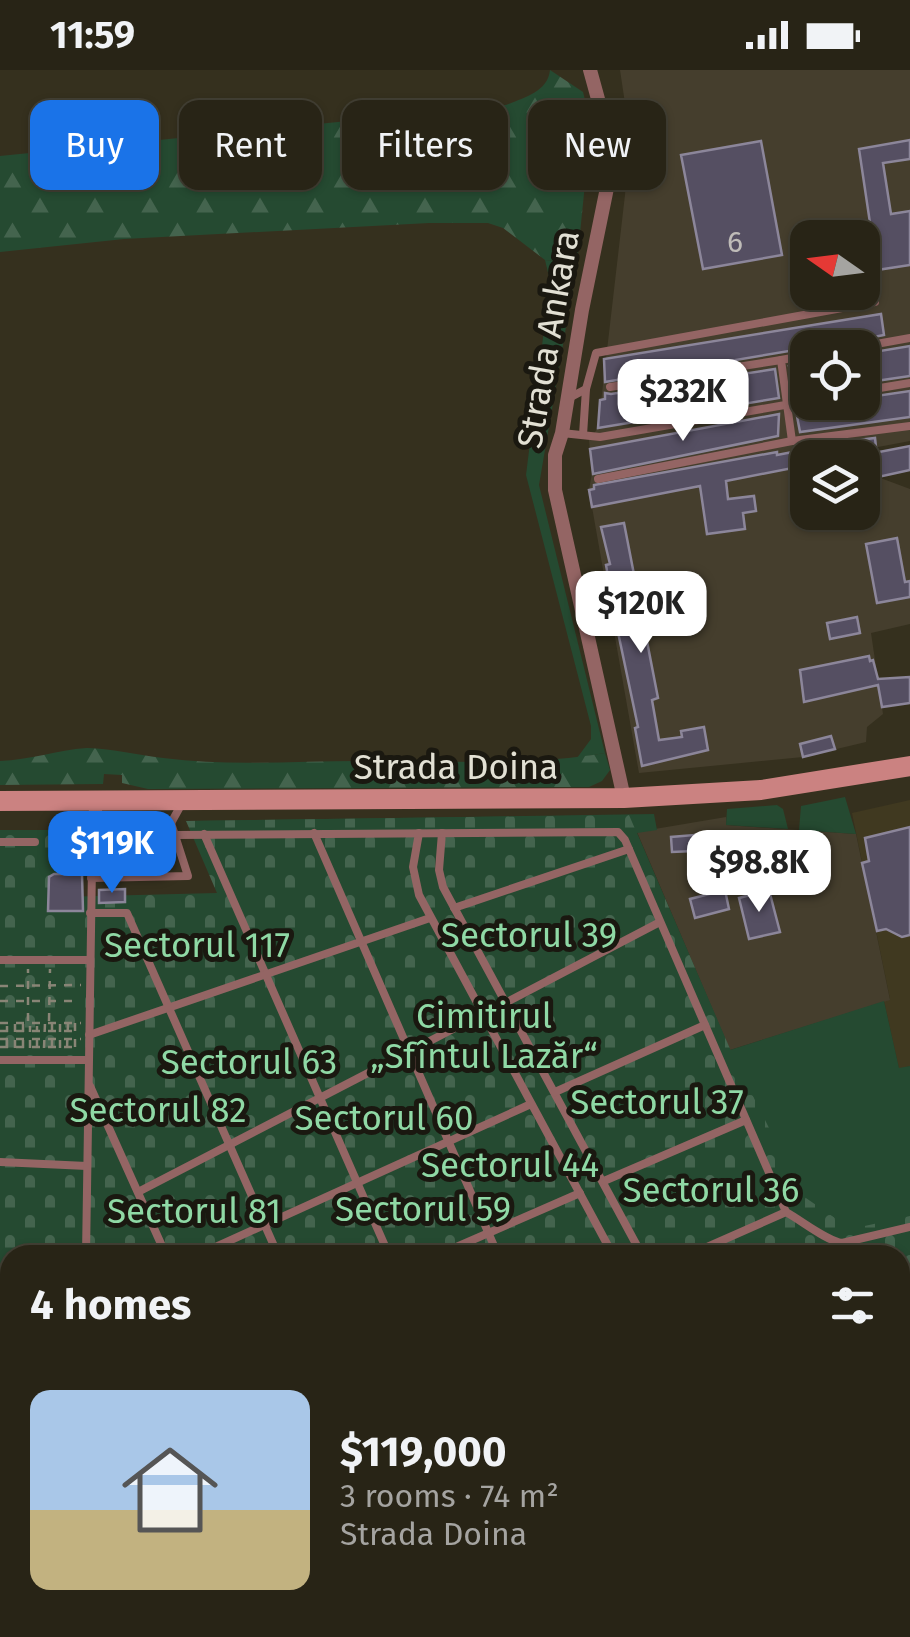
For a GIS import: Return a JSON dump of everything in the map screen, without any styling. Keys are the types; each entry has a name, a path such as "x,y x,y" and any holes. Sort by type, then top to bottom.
{"main road":[{"name":"Strada Doina","path":"0,801 624,798 761,790 910,766"}],"street":[{"name":"Strada Ankara","path":"590,70 609,139 608,183 555,454 555,490 624,798"}],"lane":[{"path":"583,435 586,389 596,353 831,310"},
{"path":"880,343 910,338"},
{"path":"610,388 790,358"},
{"path":"781,360 792,440 910,426"},
{"path":"880,388 910,383"},
{"path":"567,398 586,389"},
{"path":"562,432 600,437 790,403"},
{"path":"598,479 790,440"},
{"path":"92,802 110,834 164,834 183,802"},
{"path":"86,1245 92,802"},
{"path":"91,878 188,876 171,823"},
{"path":"175,835 613,830 621,835 786,1212 820,1231 830,1245"},
{"path":"314,833 494,1245"},
{"path":"419,833 413,876 430,918 608,1245"},
{"path":"442,833 440,879 637,1245"},
{"path":"204,834 384,1245"},
{"path":"0,842 35,842"},
{"path":"454,908 629,849"},
{"path":"90,913 127,912 273,1245"},
{"path":"86,1037 430,918"},
{"path":"506,1002 660,922"},
{"path":"0,960 90,960"},
{"path":"138,1192 482,1014"},
{"path":"555,1092 705,1026"},
{"path":"4,1057 88,1060"},
{"path":"88,1081 162,1245"},
{"path":"220,1245 531,1104"},
{"path":"604,1182 746,1120"},
{"path":"0,1162 87,1166"},
{"path":"460,1245 580,1194"},
{"path":"712,1245 786,1212"},
{"path":"830,1242 842,1243 910,1227"}],"path":[{"path":"28,964 30,1054"},
{"path":"50,964 52,1054"},
{"path":"0,986 83,985"},
{"path":"0,1001 83,1001"},
{"path":"60,1022 60,1054"},
{"path":"67,1054 68,1022"},
{"path":"0,1023 83,1022"},
{"path":"4,1057 7,1023"},
{"path":"15,1023 15,1054"},
{"path":"23,1054 27,1023"},
{"path":"37,1054 38,1023"},
{"path":"44,1054 44,1031 49,1023"},
{"path":"75,1023 75,1054"},
{"path":"0,1032 75,1031"},
{"path":"0,1039 86,1037"},
{"path":"0,1047 83,1047"}],"shaded area":[{"path":"620,70 910,70 910,441 880,447 880,440 790,440 790,530 880,530 880,478 910,489 910,624 871,633 883,714 867,727 866,742 803,757 639,773 589,490 589,440 598,428 625,190 666,190 666,100 624,100"},
{"path":"910,800 910,1066 899,1069 884,1001 890,999 852,813"},
{"path":"726,817 726,825 856,834 890,1000 730,1050 637,832"}],"green space":[{"path":"550,70 583,92 585,100 528,100 528,190 584,190 577,263 545,260 503,228 488,223 124,239 0,252 0,156 30,153 30,190 159,190 159,140 179,138 179,190 322,190 322,124 342,122 342,190 508,190 508,104 540,89"},
{"path":"545,260 577,263 539,485 605,753 577,758 591,739 591,726 526,475 550,281"},
{"path":"87,748 189,761 242,763 520,761 605,753 610,770 602,781 589,787 148,789 122,783 122,775 104,774 103,784 0,785 0,761"},
{"path":"845,797 856,834 799,830 801,806"},
{"path":"777,805 783,809 788,829 726,825 727,809"},
{"path":"654,814 657,830 637,833 730,1050 884,1001 899,1068 910,1066 910,1224 842,1239 186,821"},
{"name":"Cimitirul „Sfîntul Lazăr“","path":"629,815 734,1058 803,1196 851,1229 910,1216 910,1245 0,1245 0,830 61,830 60,897 217,893 186,821"}],"building":[{"path":"910,140 910,159 883,163 891,214 910,211 910,265 880,270 880,220 870,220 859,149"},
{"path":"761,141 782,255 703,269 681,155"},
{"path":"881,314 884,335 880,336 880,330 790,330 790,351 605,382 604,359"},
{"path":"910,346 910,376 880,380 880,351"},
{"path":"775,369 779,398 598,428 600,400 605,399 605,393"},
{"path":"910,391 910,417 800,432 798,420 880,420 880,395"},
{"path":"779,414 778,436 593,474 590,449"},
{"path":"910,446 910,470 880,477 880,452"},
{"path":"790,452 790,469 726,481 728,499 754,496 756,511 743,513 745,529 707,534 700,486 592,507 589,490 594,485"},
{"path":"624,523 658,698 652,700 659,740 682,737 681,731 704,727 708,750 642,766 601,527"},
{"path":"897,538 905,582 910,581 910,597 877,603 866,544"},
{"path":"857,617 860,633 830,639 827,623"},
{"path":"869,656 878,679 910,677 910,703 882,707 878,685 804,702 800,670"},
{"path":"831,736 835,749 803,757 800,744"},
{"path":"73,823 83,838 83,855 66,854 66,835 73,836"},
{"path":"910,827 910,935 902,937 886,929 877,931 862,863 869,861 865,838"},
{"path":"694,835 694,851 672,852 671,837"},
{"path":"82,874 83,911 48,911 49,877"},
{"path":"125,889 125,902 99,903 99,890"},
{"path":"725,890 729,909 695,918 690,899"},
{"path":"769,890 780,932 749,939 739,898"}],"park label":[{"name":"Sectorul 39","path":"529,935"},
{"name":"Sectorul 117","path":"197,945"},
{"name":"Sectorul 63","path":"249,1062"},
{"name":"Sectorul 37","path":"657,1102"},
{"name":"Sectorul 82","path":"158,1110"},
{"name":"Sectorul 60","path":"384,1118"},
{"name":"Sectorul 44","path":"510,1165"},
{"name":"Sectorul 36","path":"711,1190"},
{"name":"Sectorul 59","path":"423,1209"},
{"name":"Sectorul 81","path":"194,1211"}]}
